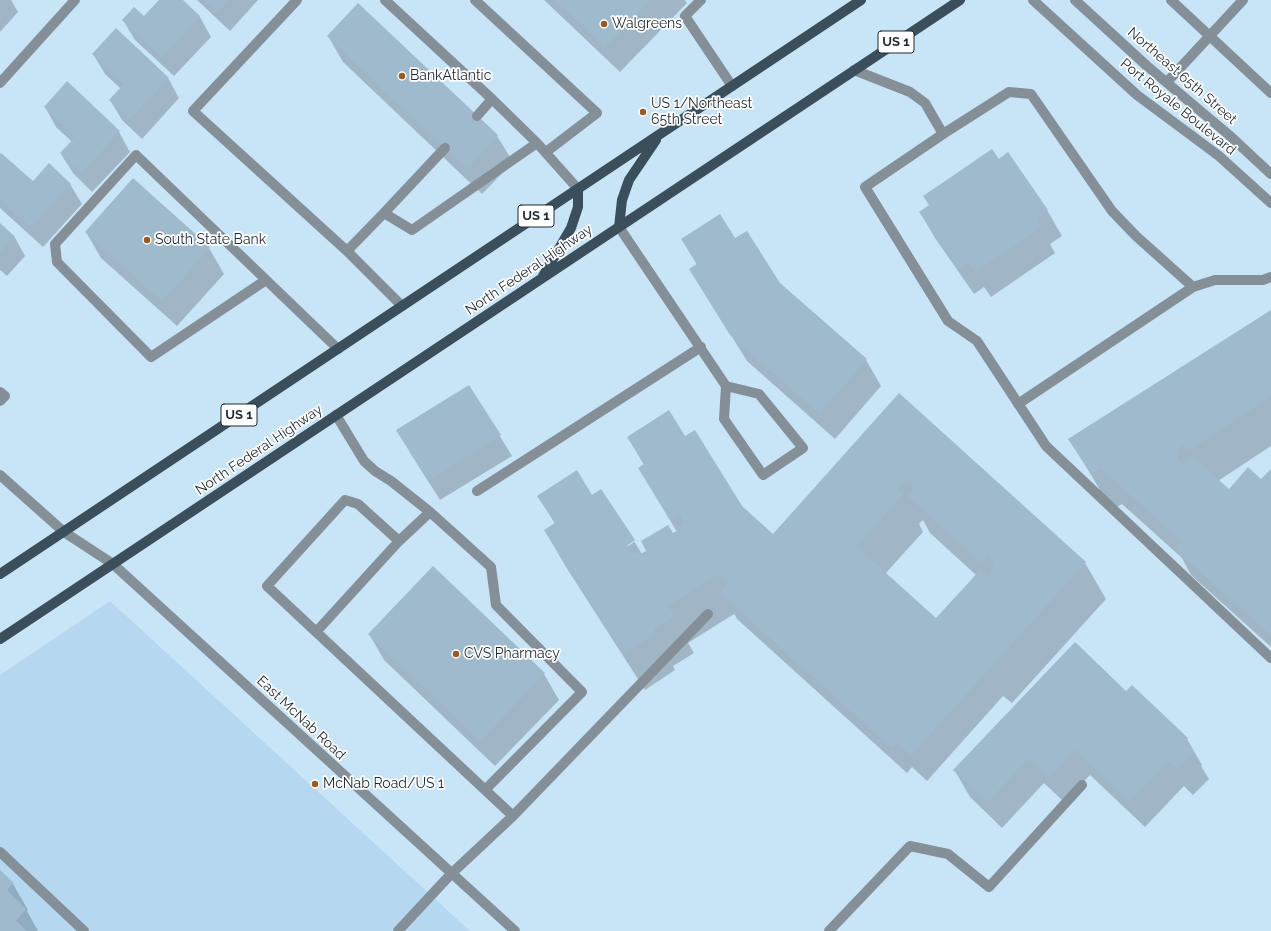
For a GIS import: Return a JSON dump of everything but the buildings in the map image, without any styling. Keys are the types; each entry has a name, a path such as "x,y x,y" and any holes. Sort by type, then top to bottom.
{"main road":[{"name":"US 1","path":"0,574 861,0"},
{"name":"North Federal Highway","path":"113,564 960,0"},
{"path":"619,227 622,200 629,180 659,135"},
{"path":"540,279 571,228 578,207 578,189"},
{"name":"US 1","path":"0,639 113,564"}],"street":[{"path":"0,83 75,0"},
{"path":"297,0 193,111 347,251 402,306"},
{"path":"385,0 492,99 537,143 578,189"},
{"path":"475,0 597,113 546,152"},
{"path":"700,0 685,16 732,86"},
{"name":"Port Royale Boulevard","path":"1033,0 1137,95 1219,156 1271,203"},
{"name":"Northeast 65th Street","path":"1075,0 1166,82 1229,134 1271,174"},
{"path":"1171,0 1271,93"},
{"path":"1166,82 1243,0"},
{"path":"854,70 910,92 924,103 942,134"},
{"path":"1193,287 1136,236 1112,211 1031,94 1009,92 942,134 865,187 948,321 977,341 1046,446 1271,658"},
{"path":"477,116 492,99"},
{"path":"384,213 412,230 537,143"},
{"path":"347,251 446,148"},
{"path":"266,280 151,357 56,262 55,244 136,155 338,348"},
{"path":"619,227 726,386 724,419 763,475 803,448 759,394 726,386"},
{"path":"1018,404 1193,287 1215,280 1262,280 1271,277"},
{"path":"477,491 700,347"},
{"path":"0,392 5,396 0,401"},
{"path":"336,416 364,461 430,512 491,567 496,605 582,692 485,790"},
{"name":"East McNab Road","path":"0,475 64,532 113,564 515,931"},
{"path":"399,541 358,504 345,500 267,586 513,816"},
{"path":"316,632 399,541 430,512"},
{"path":"398,931 451,874 513,816 708,614"},
{"path":"829,931 910,846 948,854 989,887 1082,785"},
{"path":"0,852 84,931"}],"shaded area":[{"path":"110,601 470,931 0,931 0,675"}],"place":[{"name":"Walgreens","path":"604,24"},
{"name":"BankAtlantic","path":"402,76"},
{"name":"US 1/Northeast 65th Street","path":"643,112"},
{"name":"South State Bank","path":"147,240"},
{"name":"CVS Pharmacy","path":"456,654"},
{"name":"McNab Road/US 1","path":"315,784"}]}
